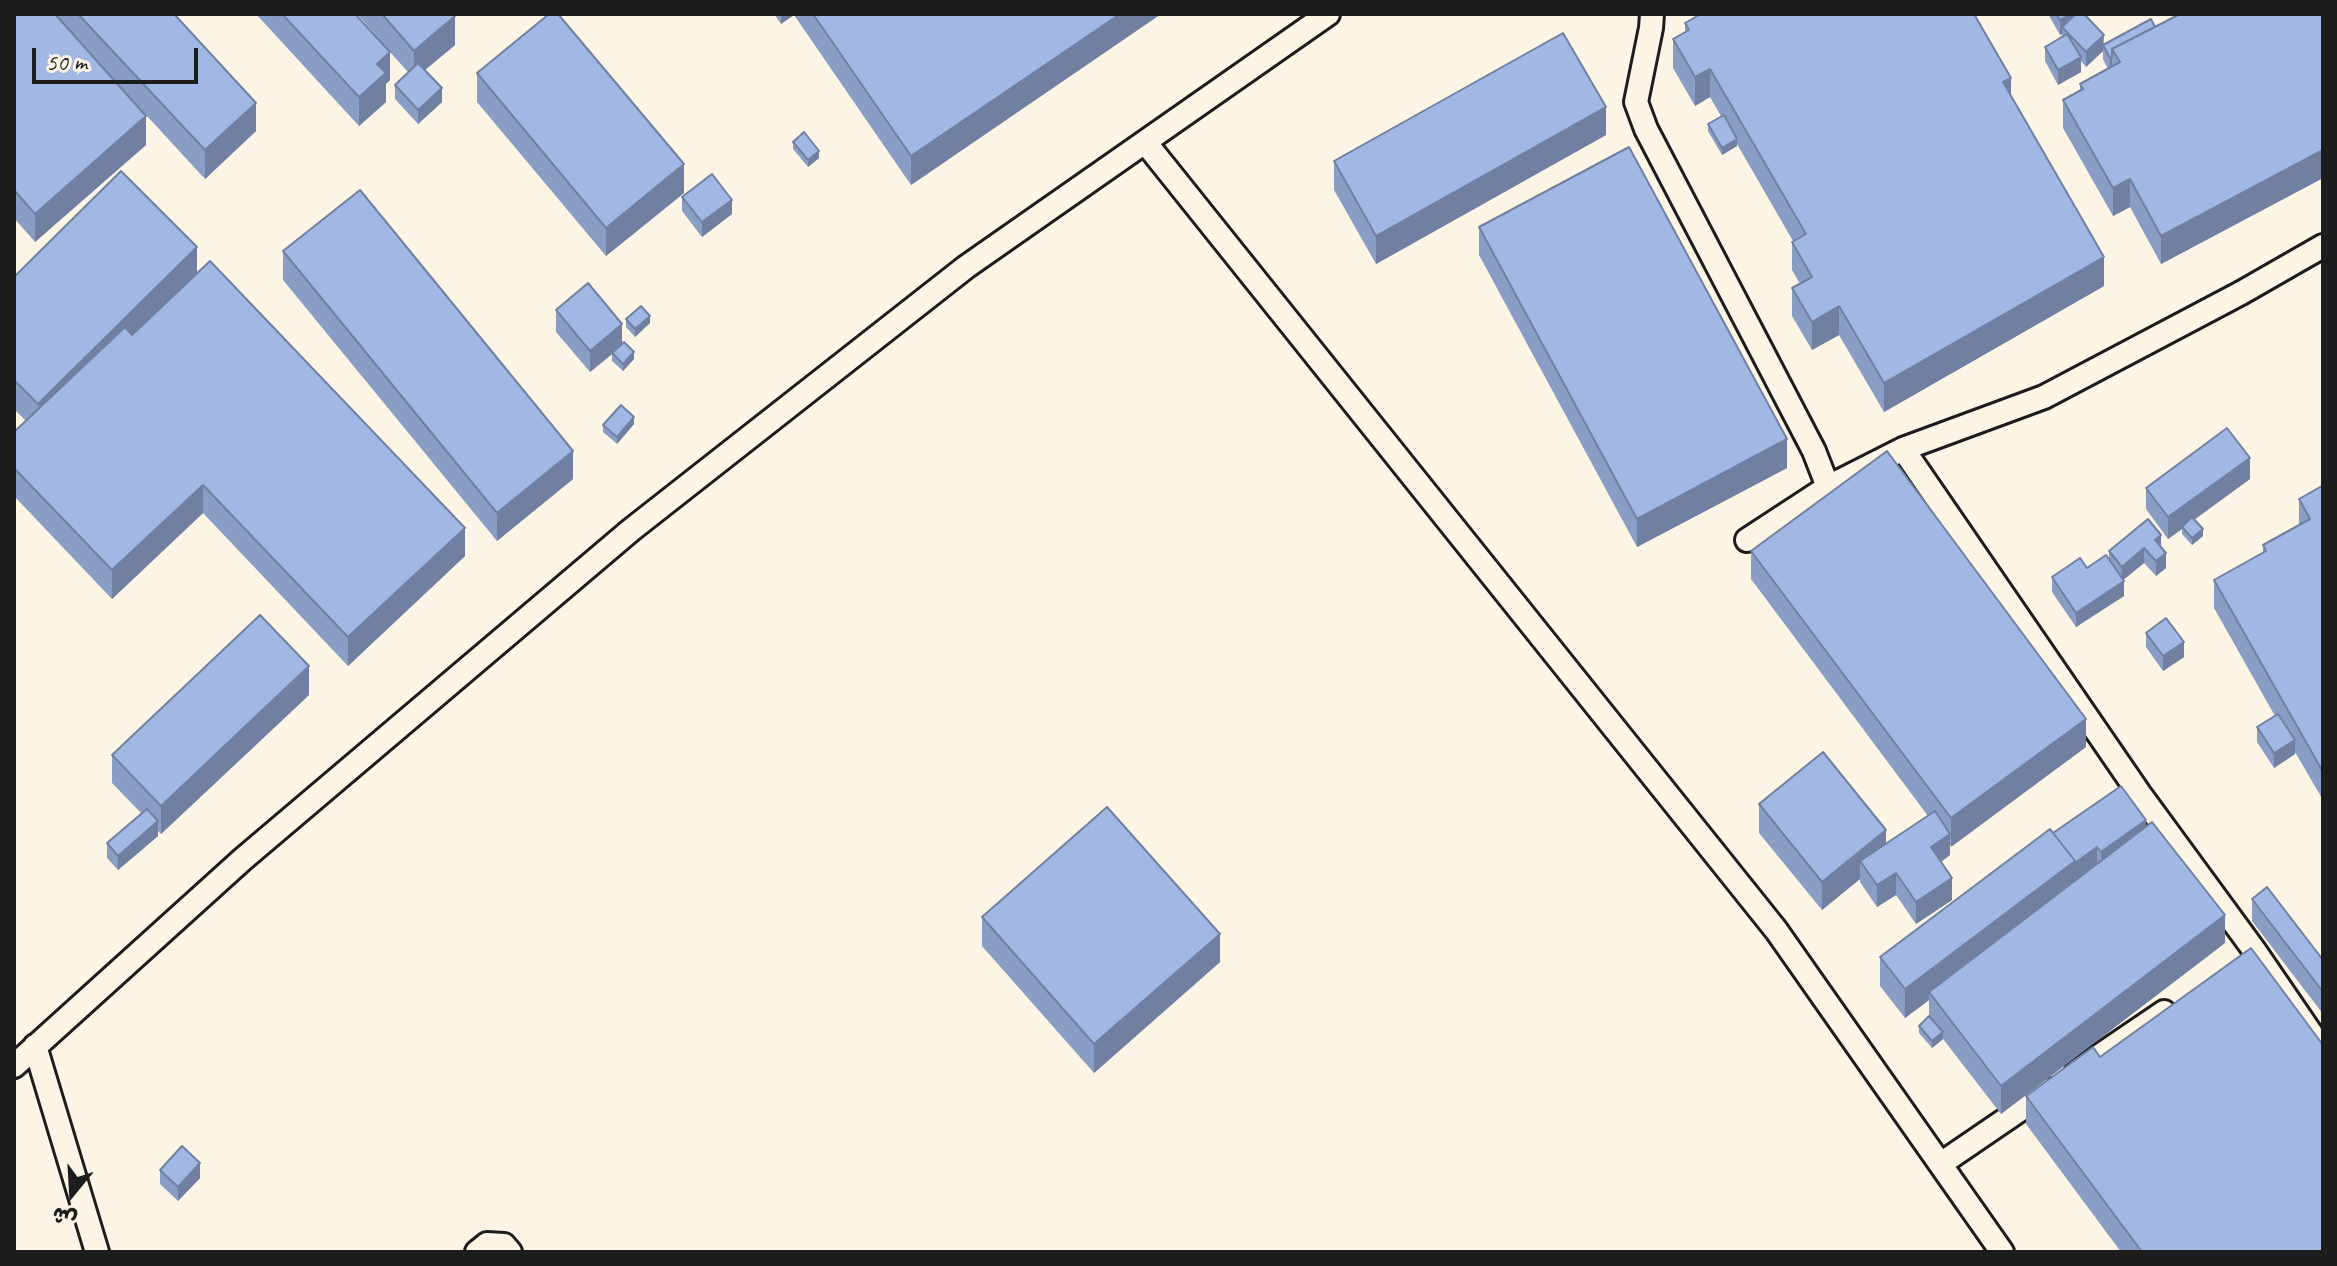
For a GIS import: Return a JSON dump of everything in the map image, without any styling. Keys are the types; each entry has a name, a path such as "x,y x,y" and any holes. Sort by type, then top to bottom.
{"street":[{"path":"14,1066 243,859 631,530 966,267 1328,14"},
{"path":"1652,14 1636,102 1646,129 1814,451 1828,487"},
{"path":"1145,142 1776,930 2002,1252"},
{"path":"1747,540 1828,487 1903,449 2044,397 2323,246"},
{"path":"1903,449 2133,798 2323,1051"},
{"path":"1942,1163 2178,1002"},
{"path":"35,1046 97,1252"},
{"path":"477,1252 487,1244 504,1245 510,1252"}],"building":[{"path":"14,14 55,14 146,116 35,214 14,190"},
{"path":"78,14 174,14 256,103 205,150"},
{"path":"282,14 355,14 390,52 377,64 386,73 359,97"},
{"path":"382,14 452,14 455,16 414,51"},
{"path":"549,14 558,14 684,164 606,228 477,73"},
{"path":"813,14 1120,14 911,156"},
{"path":"1701,14 1974,14 2011,78 2003,82 2104,257 1884,383 1839,306 1812,322 1792,288 1812,277 1792,242 1806,234 1710,69 1695,77 1673,39 1689,30 1685,23"},
{"path":"2056,14 2072,14 2060,20"},
{"path":"2076,14 2084,14 2104,35 2086,52 2062,27"},
{"path":"2180,14 2323,14 2323,150 2161,236 2130,179 2113,188 2063,100 2083,89 2080,84 2120,62 2112,49"},
{"path":"2151,19 2155,27 2112,49 2110,58 2103,45"},
{"path":"1563,33 1606,107 1376,236 1334,161"},
{"path":"2067,34 2081,57 2058,70 2045,47"},
{"path":"418,63 442,88 418,110 395,85"},
{"path":"1724,115 1737,139 1722,148 1708,124"},
{"path":"804,132 819,151 808,160 793,142"},
{"path":"1629,147 1787,439 1637,519 1479,227"},
{"path":"121,171 197,247 38,404 14,380 14,277"},
{"path":"712,174 732,200 702,222 682,197"},
{"path":"360,190 573,451 497,513 283,251"},
{"path":"210,261 465,528 348,637 203,485 112,570 14,468 14,432 125,327 132,335"},
{"path":"588,283 622,324 590,351 556,310"},
{"path":"641,306 650,316 635,329 626,319"},
{"path":"624,342 634,352 623,364 612,353"},
{"path":"621,405 634,417 617,437 603,425"},
{"path":"2227,428 2250,458 2168,517 2146,488"},
{"path":"1887,451 2086,719 1951,818 1751,551"},
{"path":"2322,486 2323,772 2214,580 2266,551 2263,545 2310,519 2299,499"},
{"path":"2192,517 2203,529 2192,538 2182,527"},
{"path":"2148,519 2161,535 2155,540 2166,553 2156,561 2144,548 2122,567 2109,551"},
{"path":"2106,555 2124,581 2076,613 2052,577 2080,558 2087,568"},
{"path":"260,615 309,666 161,806 112,755"},
{"path":"2166,618 2184,642 2163,656 2146,633"},
{"path":"2278,714 2295,740 2274,753 2257,727"},
{"path":"1823,752 1886,830 1822,882 1759,804"},
{"path":"2121,786 2146,820 2101,852 2097,847 2075,863 2053,833"},
{"path":"1107,807 1220,934 1094,1044 982,917"},
{"path":"147,809 158,821 118,856 107,843"},
{"path":"1935,811 1950,834 1931,847 1952,878 1916,902 1896,873 1877,885 1860,861"},
{"path":"2152,822 2225,915 2001,1086 1929,992"},
{"path":"2050,829 2075,861 1905,989 1880,957"},
{"path":"2267,887 2323,960 2323,992 2252,899"},
{"path":"2251,948 2323,1045 2323,1252 2142,1252 2026,1096 2093,1047 2100,1057"},
{"path":"1929,1016 1943,1032 1932,1041 1919,1026"},
{"path":"182,1146 200,1163 178,1187 160,1170"}]}
